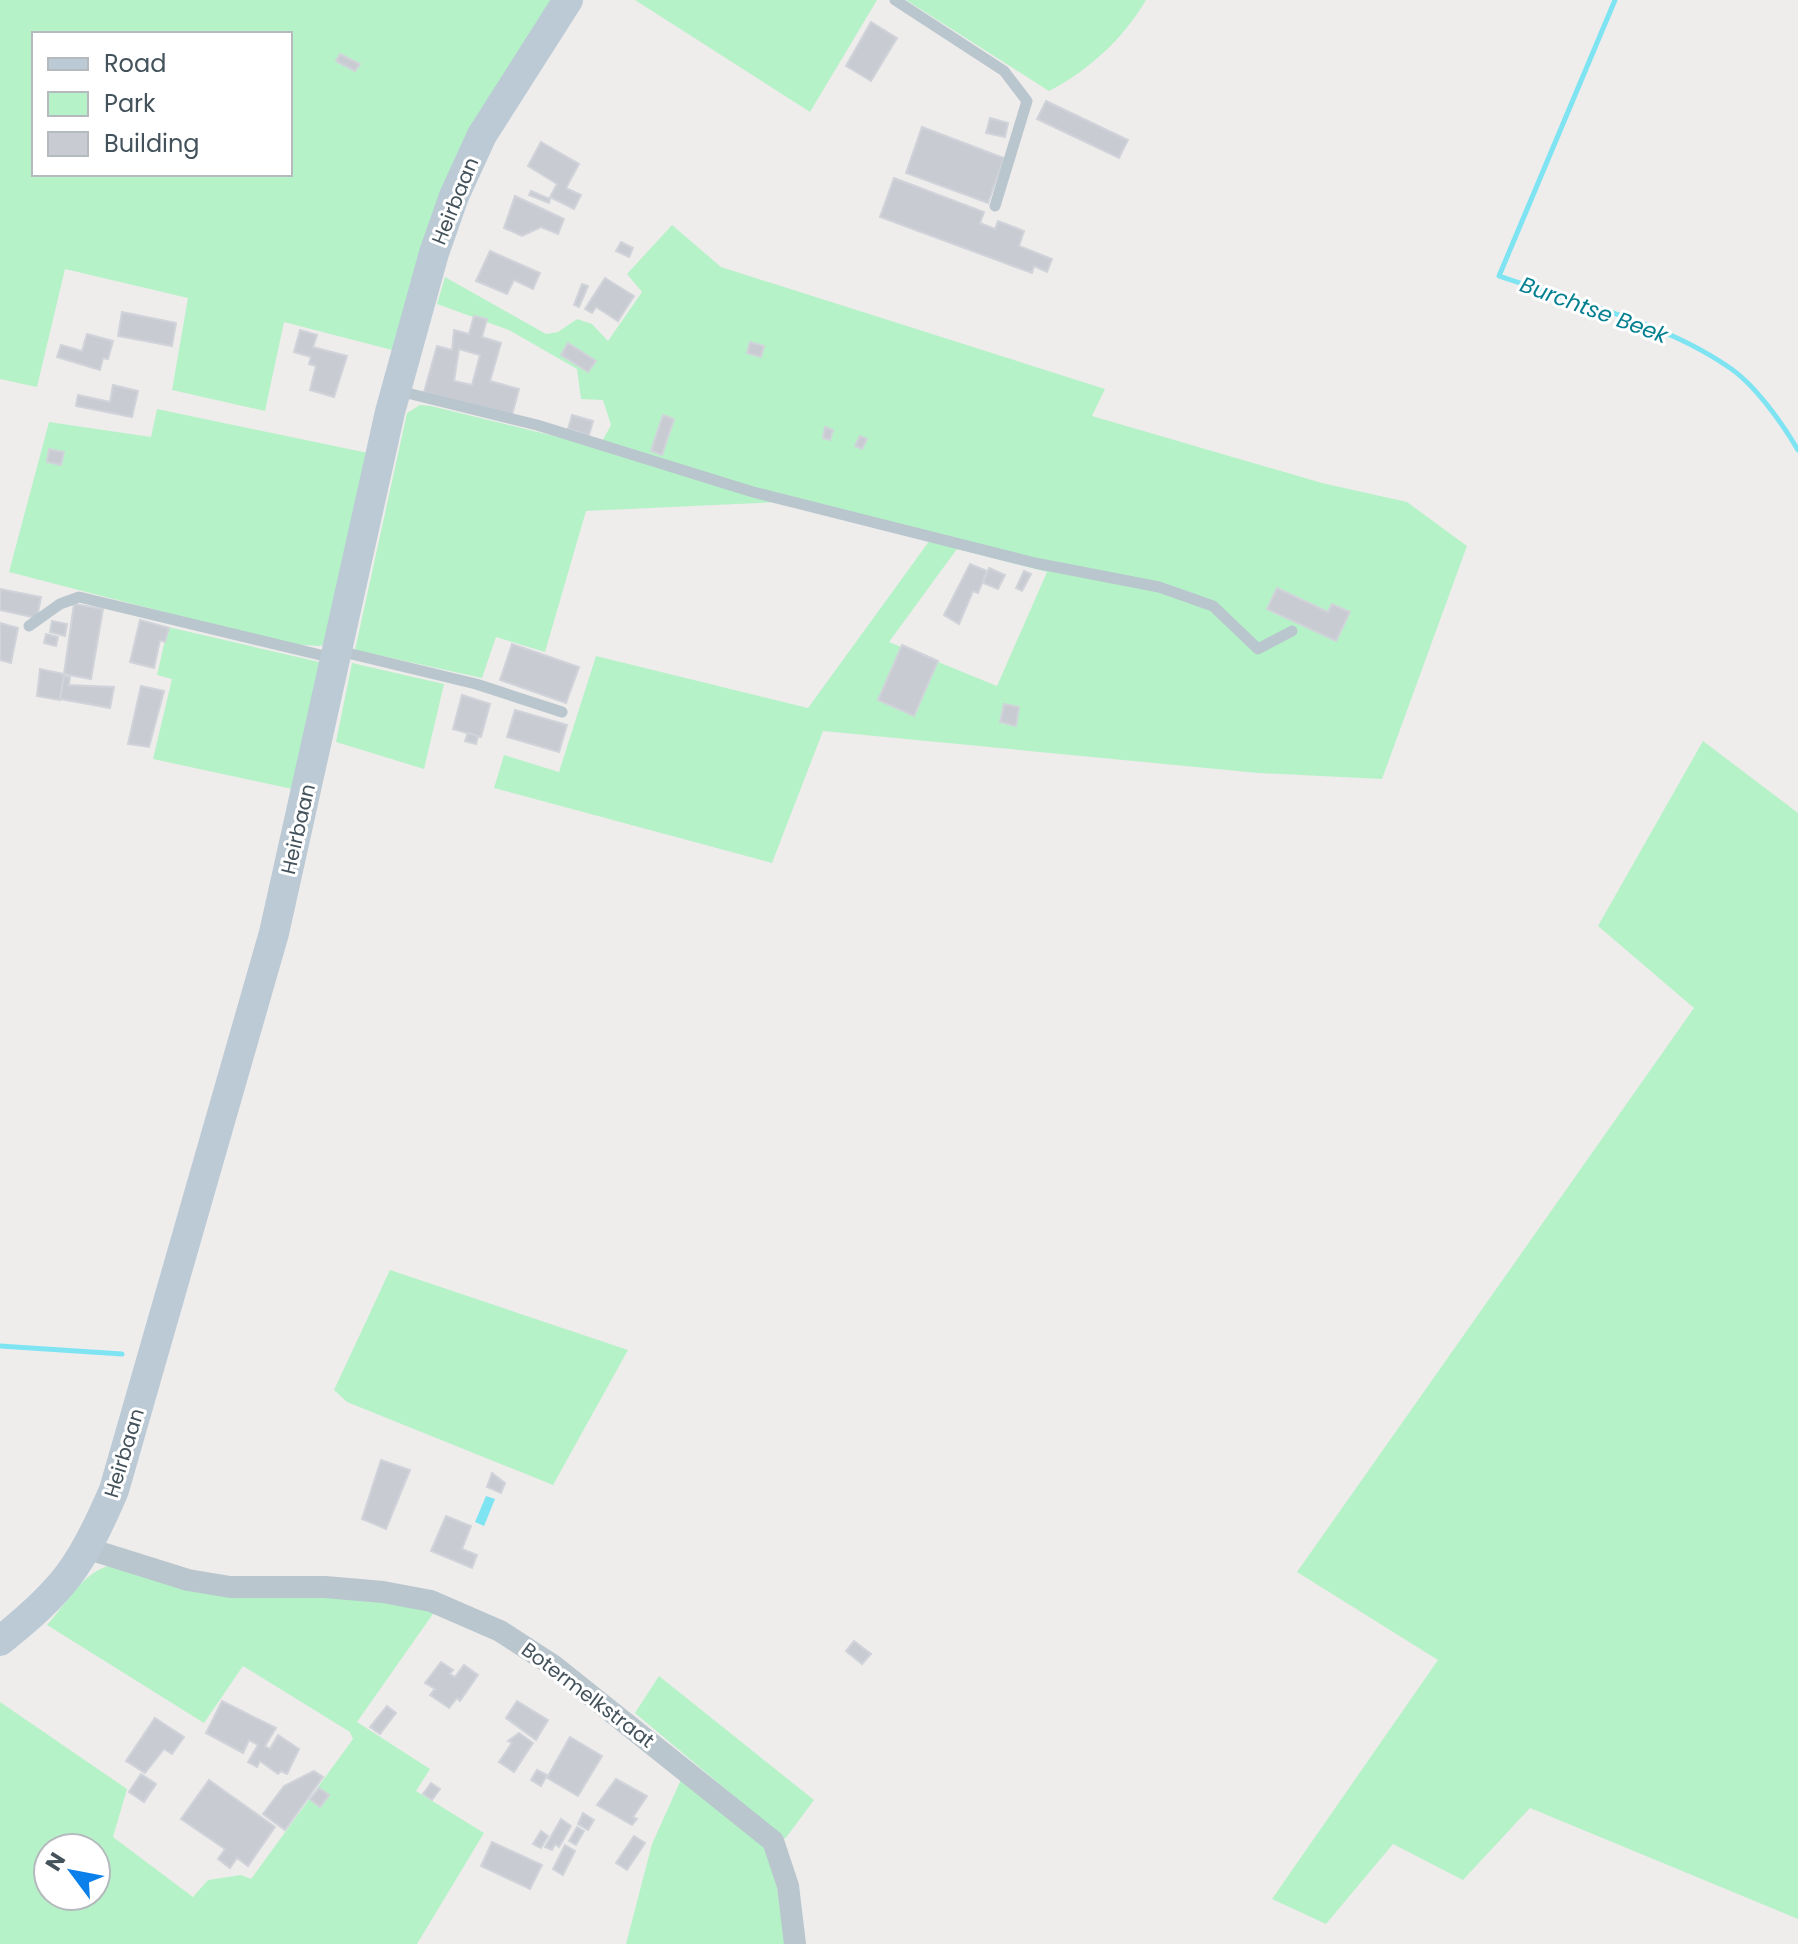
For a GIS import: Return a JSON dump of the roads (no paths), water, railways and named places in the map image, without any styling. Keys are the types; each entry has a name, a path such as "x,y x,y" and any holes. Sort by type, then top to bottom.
{"street":[{"name":"Heirbaan","path":"0,1641 40,1609 67,1581 89,1549 114,1490 274,933 396,390 434,253 454,196 482,135 568,0"},
{"name":"Botermelkstraat","path":"89,1549 188,1580 230,1587 325,1587 431,1601 500,1631 554,1666 773,1841 788,1886 795,1944"}],"lane":[{"path":"895,0 1004,71 1027,101 995,206"},
{"path":"396,390 537,425 753,492 1035,563 1159,587 1213,606 1258,649 1292,631"},
{"path":"29,626 60,604 79,597 476,684 562,712"}],"water":[{"path":"486,1496 495,1499 484,1526 475,1522"}],"waterway":[{"name":"Burchtse Beek","path":"1615,0 1499,276 1646,325 1701,350 1747,382 1776,416 1798,450"},
{"path":"0,1346 122,1354"}]}
